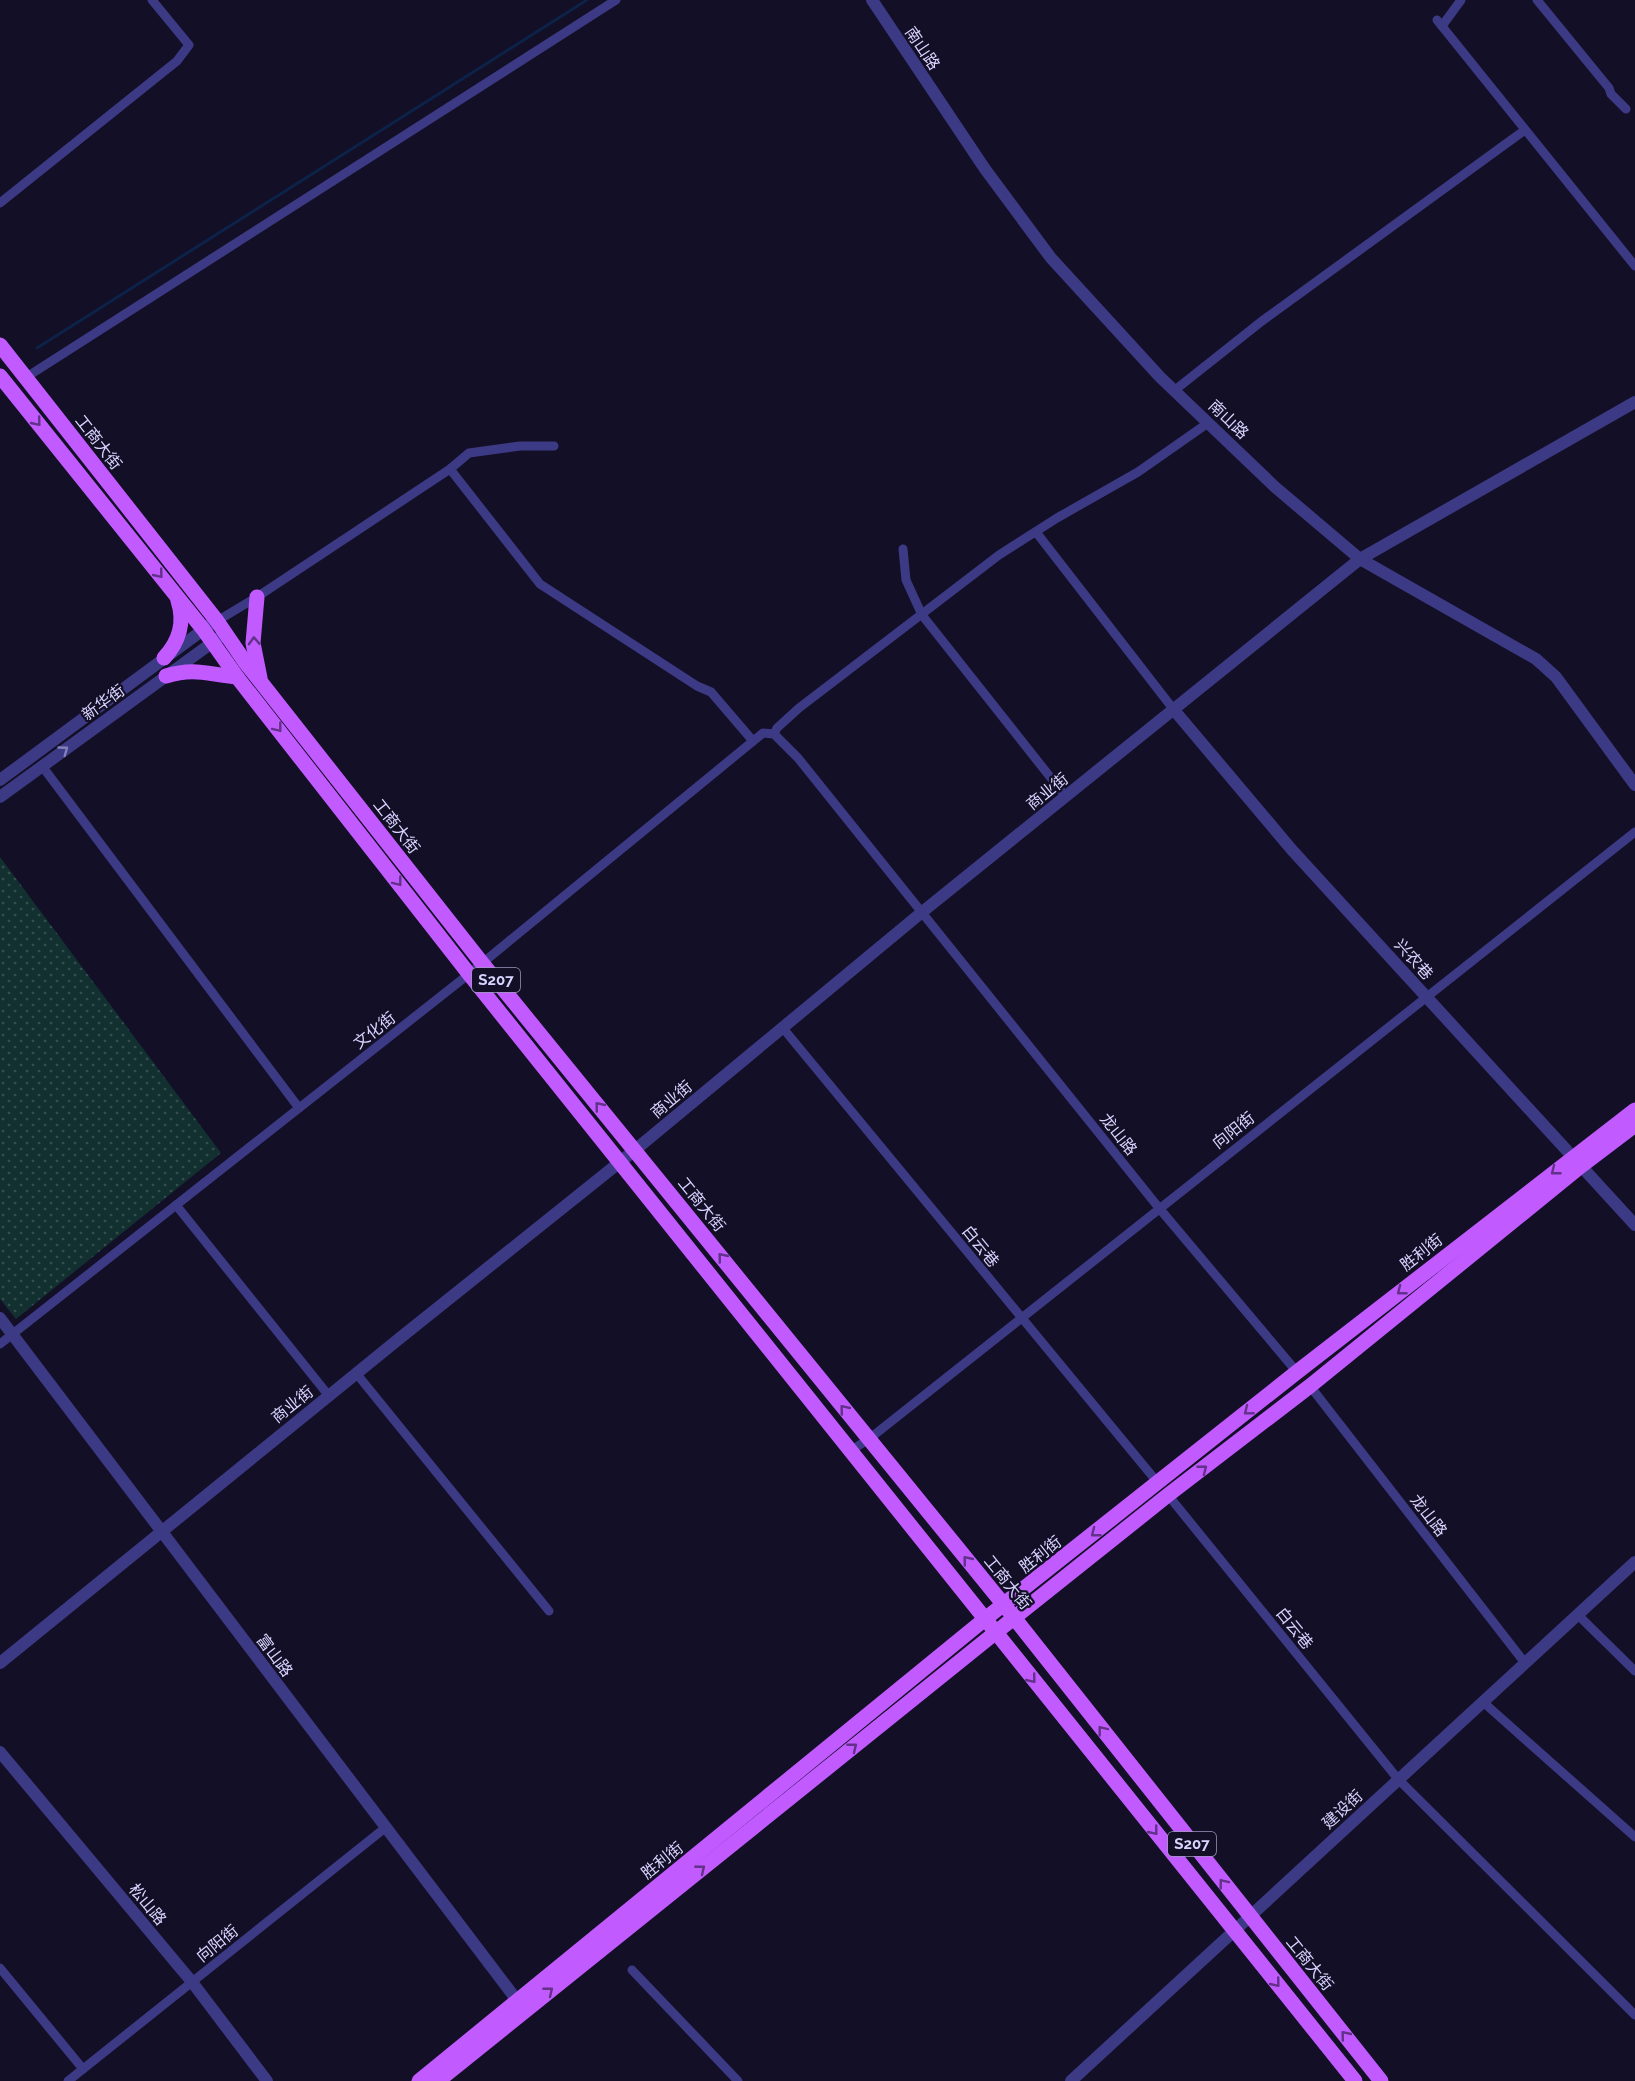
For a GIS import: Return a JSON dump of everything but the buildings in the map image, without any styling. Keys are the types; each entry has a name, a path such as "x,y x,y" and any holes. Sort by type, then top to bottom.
{"main road":[{"name":"工商大街","path":"0,345 218,632 262,684 482,963 1004,1605 1381,2081"},
{"name":"工商大街","path":"0,376 203,629 218,632"},
{"path":"164,658 174,646 180,632 180,608 174,593"},
{"path":"257,597 254,643 262,684"},
{"name":"工商大街","path":"218,632 237,676 470,974 1355,2081"},
{"path":"166,676 198,670 237,676"},
{"name":"胜利街","path":"438,2081 521,2006 985,1619 1163,1489 1310,1386 1635,1110"},
{"name":"胜利街","path":"419,2081 521,2006 1015,1619 1297,1372 1577,1161 1635,1125"}],"street":[{"path":"0,202 177,61 189,45 152,0"},
{"path":"26,378 616,0"},
{"name":"南山路","path":"872,0 985,169 1051,258 1175,390 1275,487 1360,559 1536,659 1556,678 1635,785"},
{"path":"1461,0 1439,23 1635,266"},
{"path":"1537,0 1610,88 1611,94 1626,109"},
{"path":"1175,390 1262,321 1525,130"},
{"name":"商业街","path":"0,1662 635,1150 921,914 1360,559 1635,402"},
{"path":"774,734 777,728 799,708 999,555 1057,518 1138,472 1208,423"},
{"path":"218,632 257,597 450,469 469,453 520,446 554,446"},
{"path":"450,469 540,584 697,686 711,692 753,741"},
{"path":"1036,532 1174,711"},
{"path":"903,549 906,580 922,615 1066,797"},
{"name":"新华街","path":"0,780 203,629"},
{"name":"新华街","path":"0,797 166,676 218,632"},
{"name":"兴农巷","path":"1174,711 1292,850 1635,1225"},
{"name":"文化街","path":"0,1344 470,974 763,733 774,734"},
{"name":"龙山路","path":"774,734 798,758 1159,1208 1297,1372"},
{"path":"42,766 299,1108"},
{"name":"向阳街","path":"850,1451 869,1439 1635,832"},
{"name":"白云巷","path":"782,1028 1163,1489 1398,1779 1635,2015"},
{"path":"176,1205 329,1396"},
{"name":"富山路","path":"0,1318 521,2006"},
{"path":"356,1373 549,1611"},
{"name":"龙山路","path":"1310,1386 1525,1663"},
{"name":"建设街","path":"1071,2081 1634,1564"},
{"path":"1578,1615 1635,1671"},
{"path":"1482,1702 1635,1837"},
{"name":"松山路","path":"0,1752 192,1982 267,2081"},
{"name":"向阳街","path":"68,2081 385,1828"},
{"path":"0,1968 83,2069"},
{"path":"632,1970 738,2081"}],"green space":[{"path":"0,857 221,1153 16,1319 0,1299"}],"waterway":[{"path":"37,348 587,0"}]}
